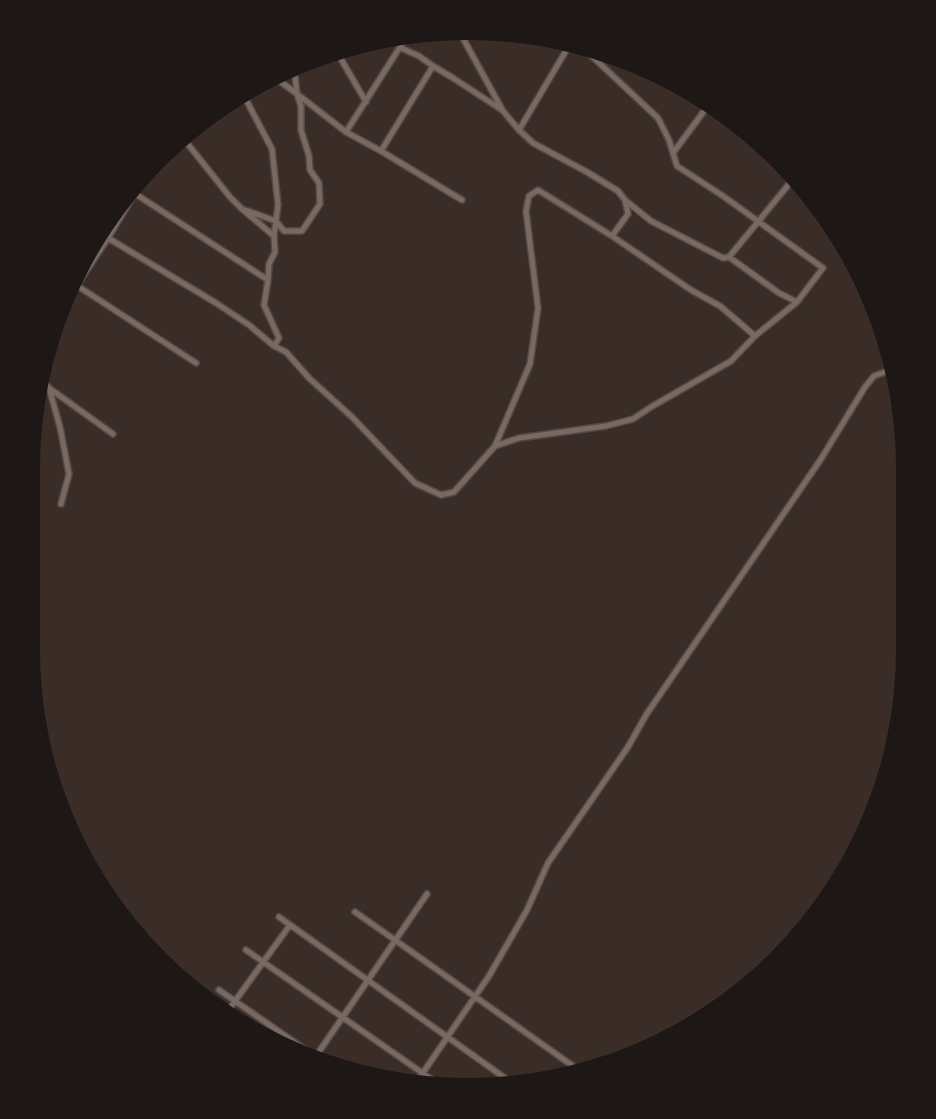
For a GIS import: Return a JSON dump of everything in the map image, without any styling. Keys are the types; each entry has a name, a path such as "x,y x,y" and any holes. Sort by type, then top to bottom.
{"street":[{"path":"464,40 503,111 533,143 618,191 625,200 651,221 723,258 729,257 788,185"},
{"path":"346,132 401,48 419,56 503,111"},
{"path":"519,130 565,52"},
{"path":"340,60 366,102"},
{"path":"495,446 519,438 606,426 633,418 731,361 755,336 797,302 824,268 677,166 669,140 658,118 596,60"},
{"path":"381,150 433,66"},
{"path":"242,209 276,221 284,231 302,231 320,204 319,183 310,170 309,156 301,130 301,106 295,77"},
{"path":"283,83 346,132 381,150 462,200"},
{"path":"247,102 272,149 278,205 274,237 275,252 269,264 264,305 279,338 274,346"},
{"path":"673,153 704,112"},
{"path":"189,145 230,197 274,237"},
{"path":"108,238 216,303 249,325 274,346 286,352 309,378 352,417 415,483 441,495 454,492 495,446 530,364 538,308 526,211 529,196 538,190 612,236 691,290 720,306 755,336"},
{"path":"139,196 268,280"},
{"path":"612,236 628,214 625,200"},
{"path":"729,257 779,293 797,302"},
{"path":"81,288 196,363"},
{"path":"421,1076 489,976 527,910 548,863 821,459 865,387 874,376 884,372"},
{"path":"49,388 113,434"},
{"path":"49,388 60,427 69,474 61,504"},
{"path":"319,1051 427,894"},
{"path":"355,912 572,1065"},
{"path":"279,917 504,1077"},
{"path":"231,1007 290,925"},
{"path":"246,950 428,1077"},
{"path":"219,990 284,1036"}]}
